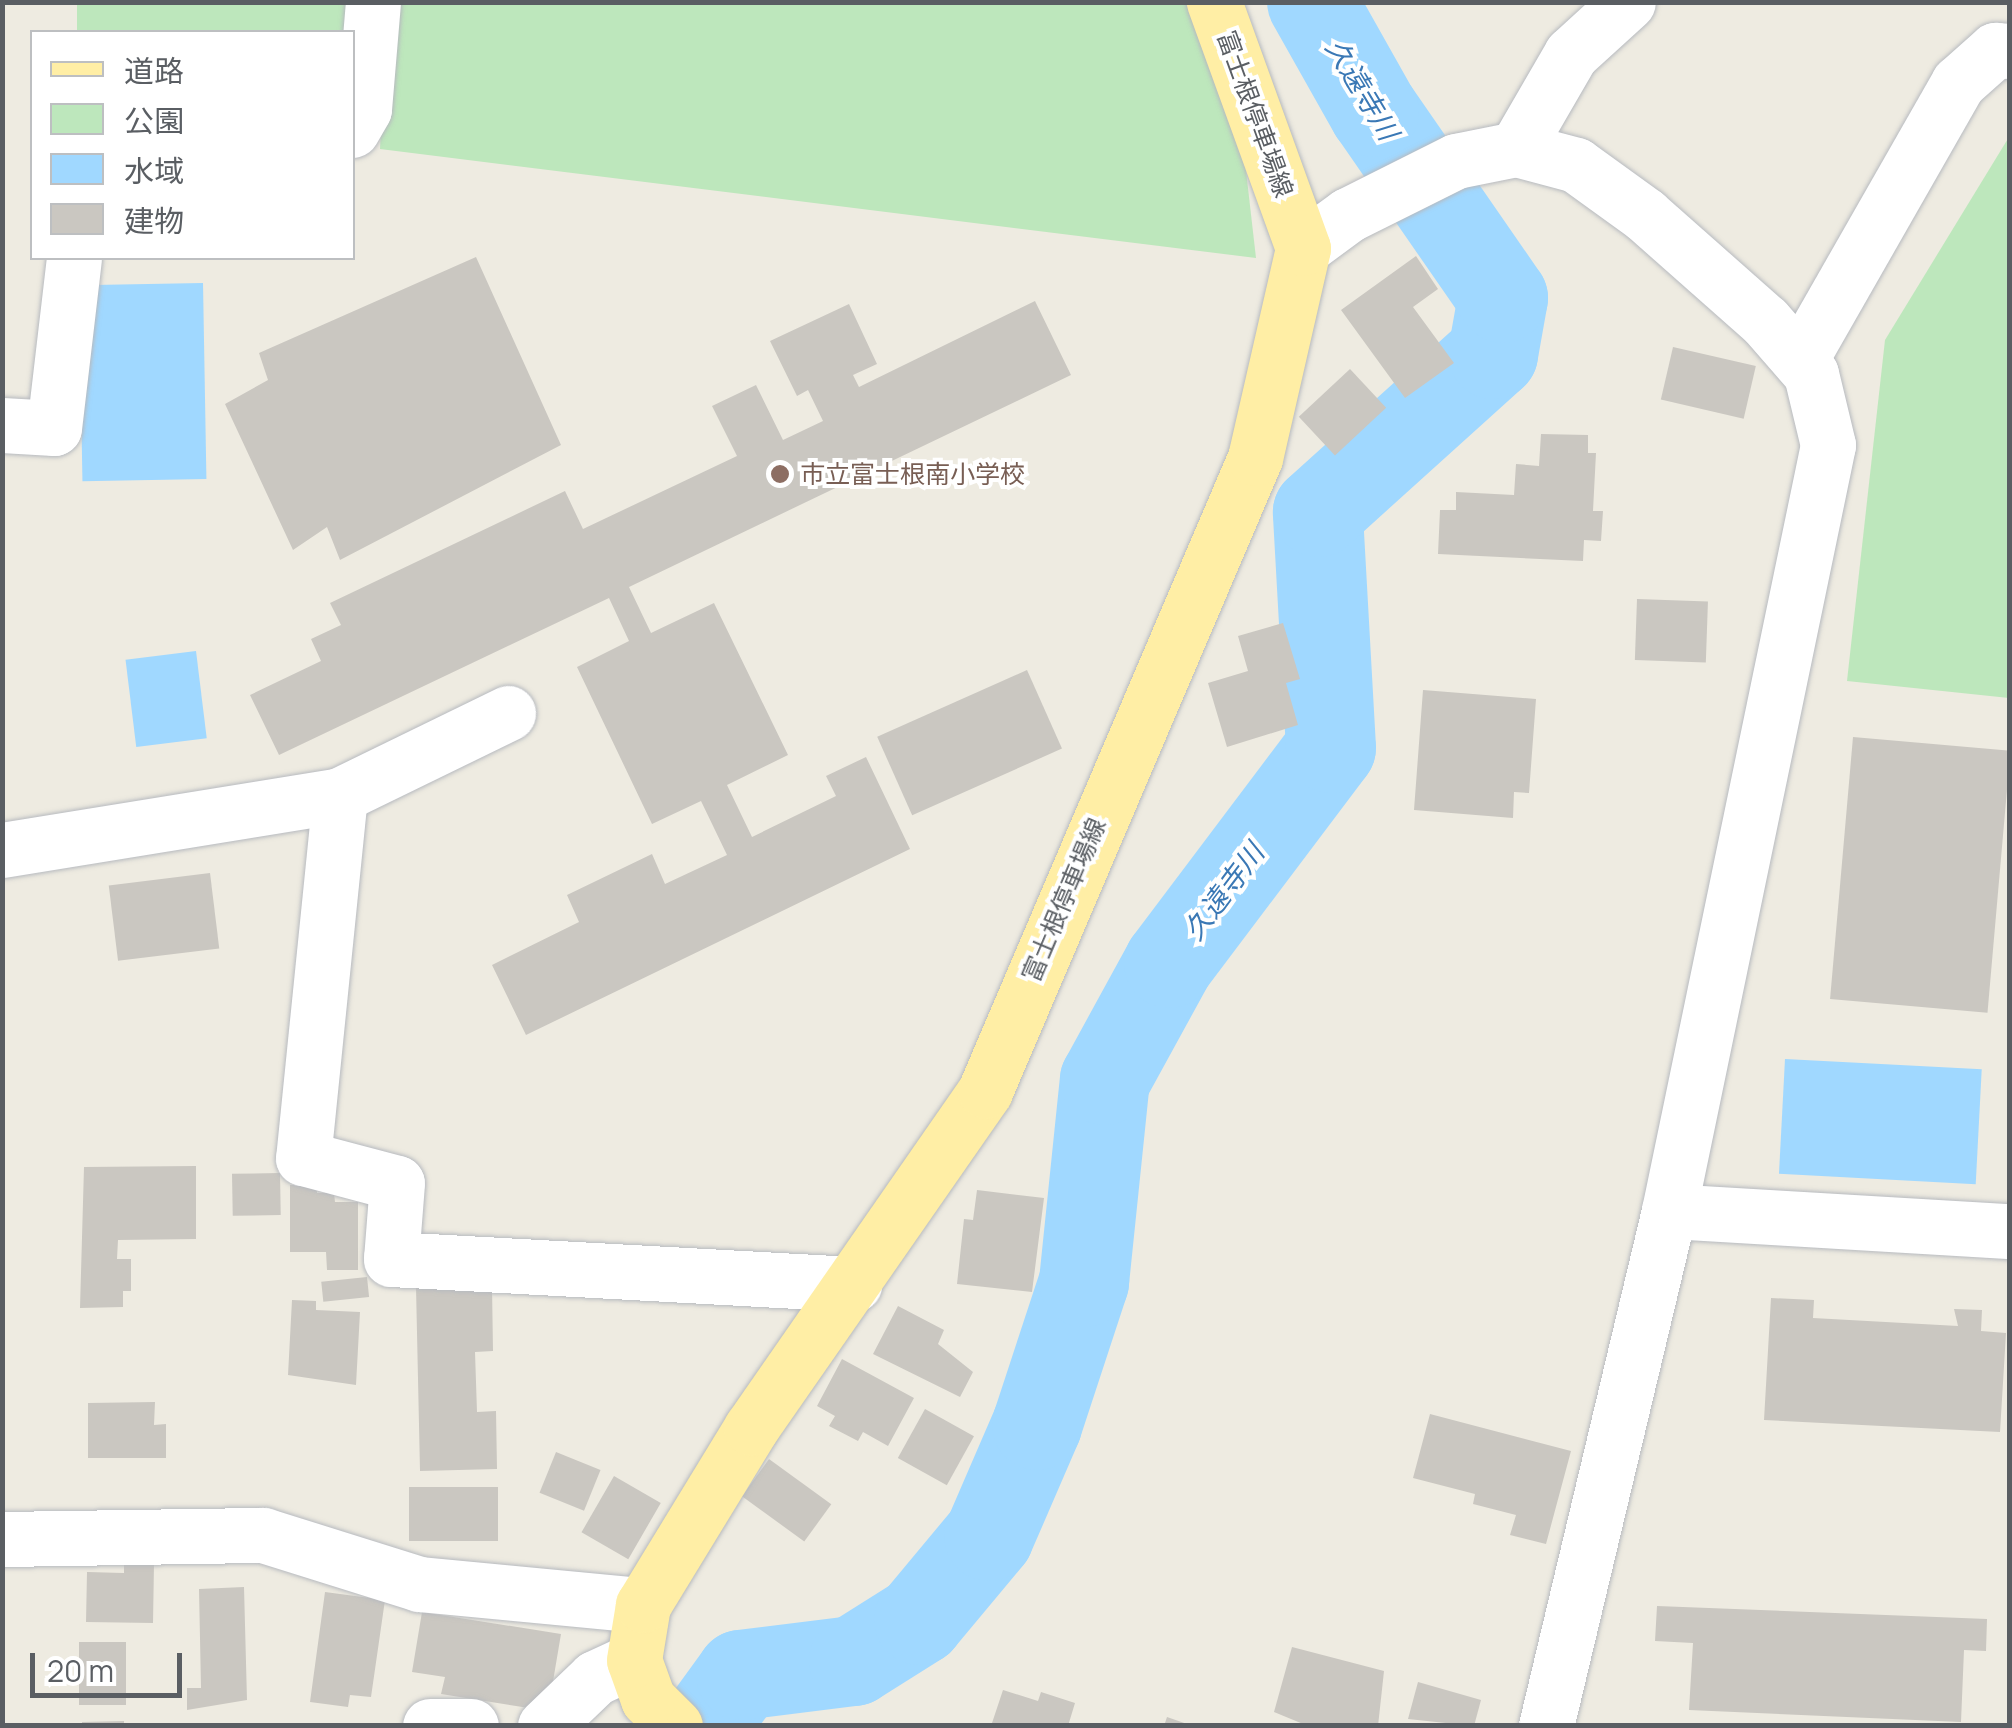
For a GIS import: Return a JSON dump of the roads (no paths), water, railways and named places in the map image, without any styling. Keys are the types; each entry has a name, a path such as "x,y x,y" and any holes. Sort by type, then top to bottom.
{"main road":[{"name":"富士根停車場線","path":"652,1695 643,1605 751,1428 986,1092 1255,458 1304,248 1214,2"}],"street":[{"path":"355,125 364,109 373,2"},
{"path":"1516,149 1571,54 1628,2"},
{"path":"1800,360 1958,83 1995,50 2010,51"},
{"path":"1304,248 1348,215 1456,161 1516,149 1576,165 1645,215 1800,360 1811,374 1828,446 1669,1211 1546,1726"},
{"path":"2,425 54,428 74,260"},
{"path":"2,850 340,796 508,713"},
{"path":"340,796 303,1158 397,1183 391,1259 854,1284"},
{"path":"1669,1211 2010,1231"},
{"path":"2,1539 263,1536 419,1584 643,1605"},
{"path":"544,1726 594,1678 652,1695"},
{"path":"430,1726 471,1726"}],"water":[{"path":"203,283 206,479 82,481 79,285"},
{"path":"196,651 207,738 136,747 126,660"},
{"path":"1785,1059 1982,1069 1976,1184 1779,1174"}],"waterway":[{"name":"久遠寺川","path":"704,1726 741,1675 854,1661 919,1620 989,1536 1037,1425 1084,1282 1105,1080 1169,963 1331,748 1318,512 1493,354 1503,298 1374,112 1312,2"}],"place":[{"name":"市立富士根南小学校","path":"780,474"}]}
